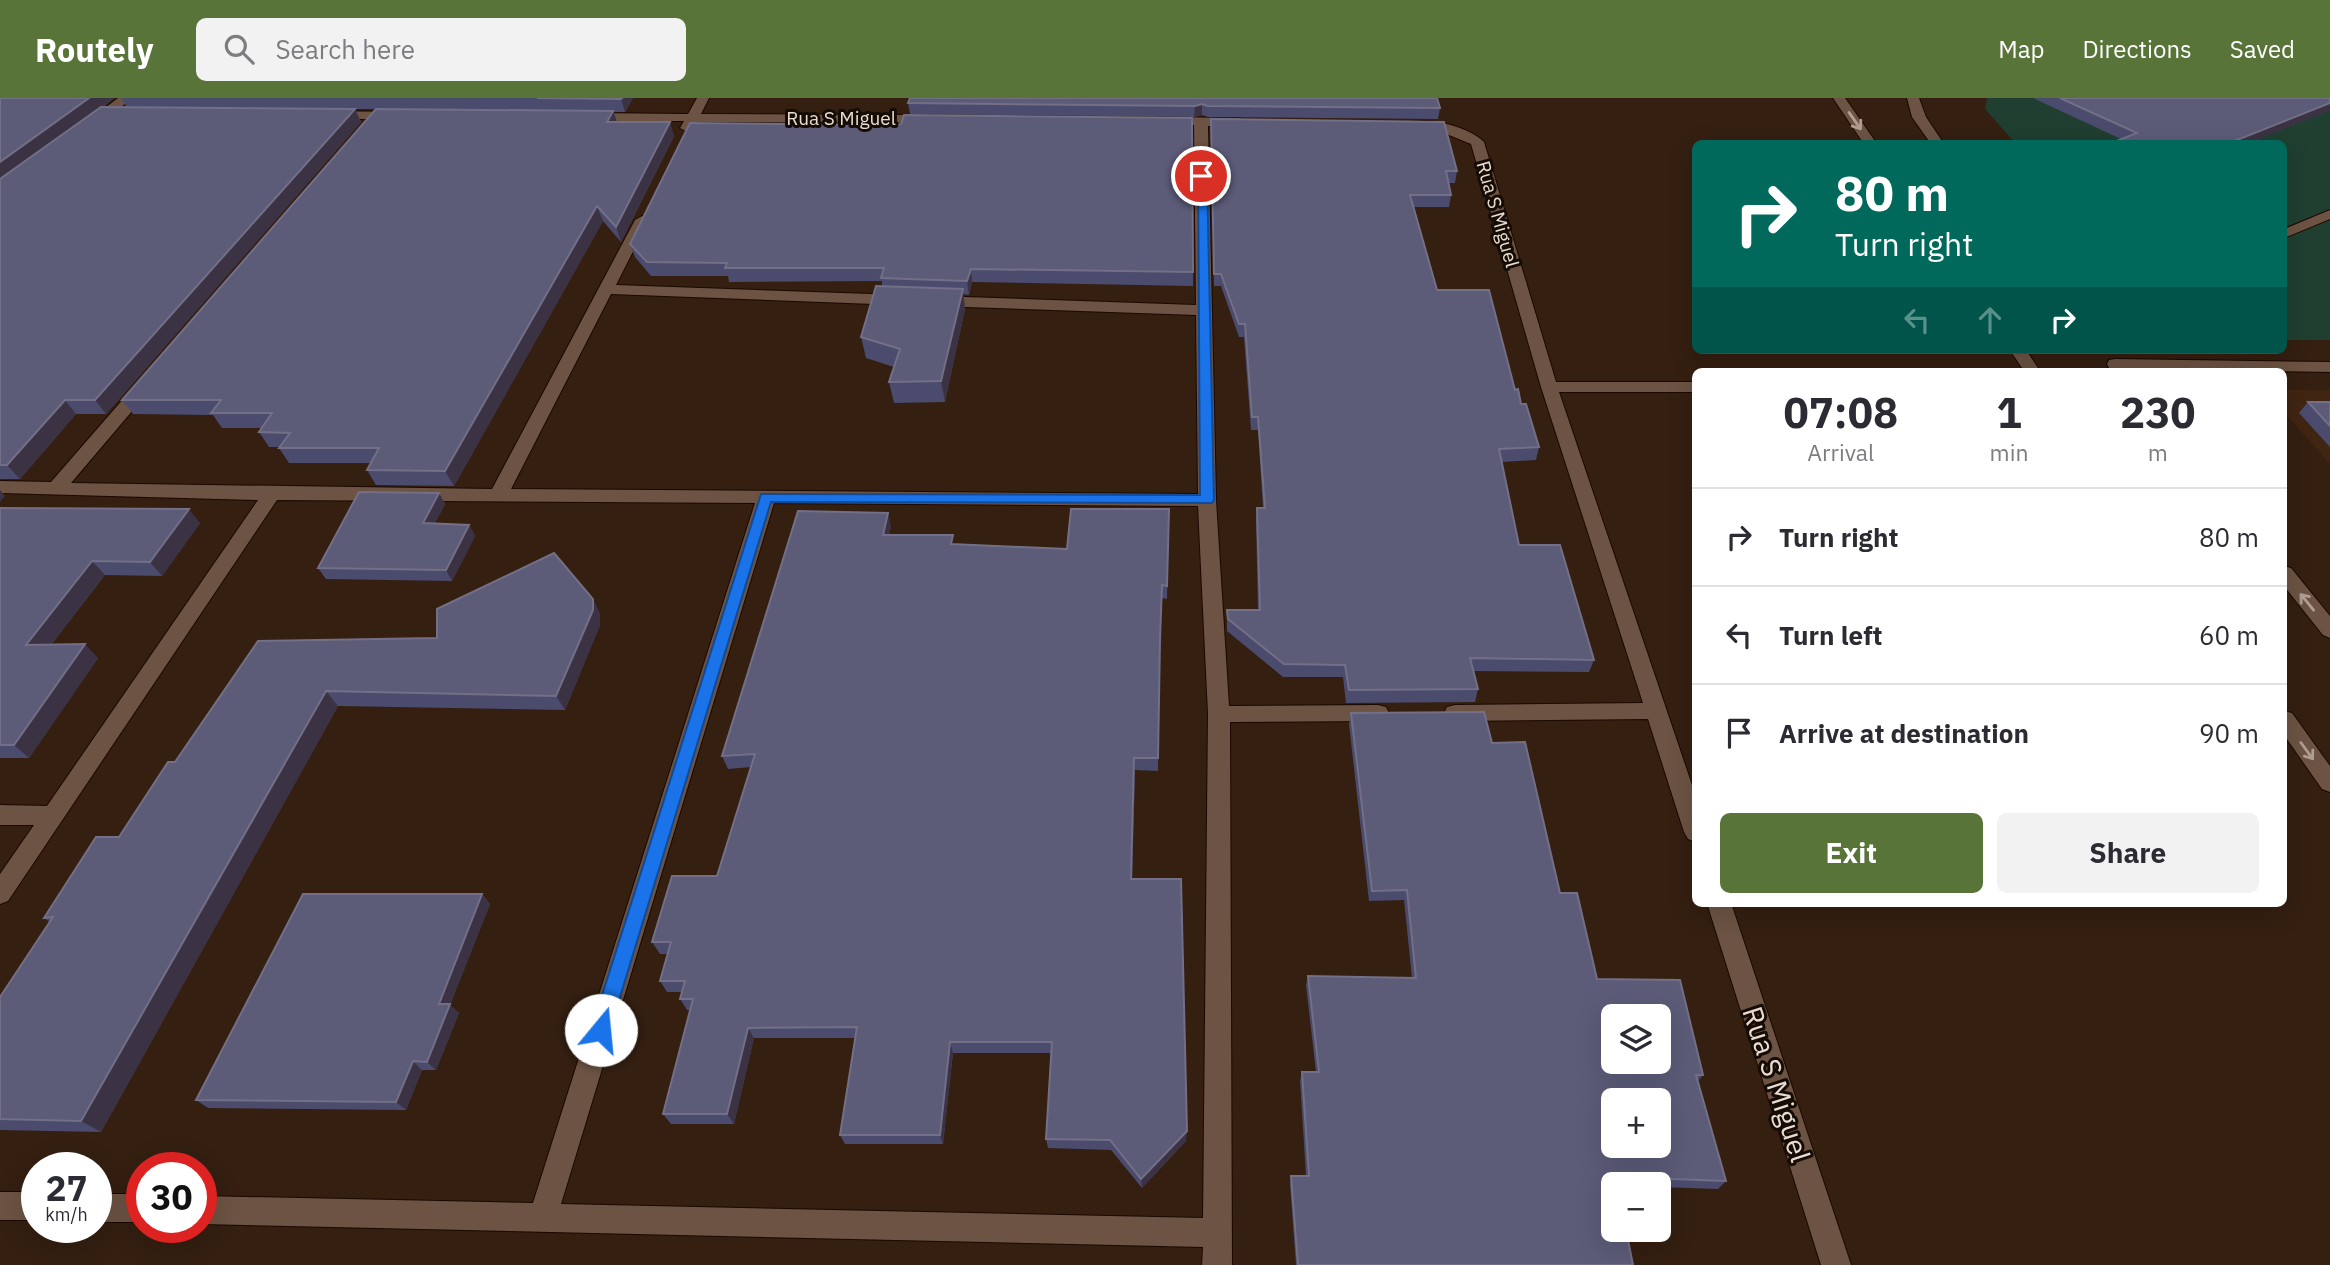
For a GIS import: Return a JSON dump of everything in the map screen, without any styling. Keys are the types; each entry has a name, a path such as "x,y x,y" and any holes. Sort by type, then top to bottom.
{"street":[{"path":"78,135 126,98"},
{"path":"681,142 703,98"},
{"path":"1839,98 1868,140"},
{"path":"1913,98 1919,117 1935,140"},
{"path":"108,113 135,113"},
{"path":"310,115 404,116"},
{"path":"359,136 377,116"},
{"name":"Rua S Miguel","path":"569,117 940,119"},
{"path":"1146,121 1256,122"},
{"path":"1201,121 1207,500 1219,714 1217,1265"},
{"name":"Rua S Miguel","path":"1409,125 1437,126 1458,131 1477,142 1549,387 1692,820"},
{"path":"499,494 608,289 650,203"},
{"path":"2287,233 2330,214"},
{"path":"608,289 1203,310"},
{"path":"2106,354 2118,368 2330,367"},
{"path":"56,488 154,374"},
{"path":"1549,387 1692,387"},
{"path":"0,487 272,494 1207,500"},
{"path":"0,894 272,494"},
{"path":"543,1216 766,498"},
{"path":"2287,577 2330,630"},
{"path":"1438,713 1657,711"},
{"path":"1219,714 1397,713"},
{"path":"2287,723 2330,783"},
{"path":"0,815 53,816"},
{"name":"Rua S Miguel","path":"1720,907 1836,1265"},
{"path":"0,1206 21,1206"},
{"path":"217,1210 1216,1233"}],"shaded area":[{"path":"2287,390 2330,390 2330,464 2287,415"}],"green space":[{"path":"1987,98 2330,98 2330,340 2287,340 2287,140 2012,140 1985,109"}],"building":[{"path":"0,98 89,98 0,162"},
{"path":"537,98 622,98 621,99"},
{"path":"910,98 1437,98 1440,108 908,103"},
{"path":"2060,98 2330,98 2330,103 2237,140 2119,140 2137,133"},
{"path":"101,107 355,109 95,400 65,400 7,465 0,465 0,179"},
{"path":"376,109 613,111 607,122 670,122 616,227 597,206 445,471 367,470 379,448 279,448 290,433 259,432 272,413 211,413 221,400 122,400"},
{"path":"904,115 1192,118 1193,272 971,269 967,281 881,278 884,268 725,268 727,263 647,262 630,244 690,123 897,125 901,124"},
{"path":"1211,119 1444,122 1457,171 1446,171 1451,195 1410,195 1437,290 1489,290 1515,390 1518,389 1521,404 1526,404 1539,447 1499,449 1519,545 1560,545 1594,660 1470,658 1478,689 1349,690 1345,665 1284,664 1228,619 1227,610 1260,610 1257,508 1265,508 1258,417 1252,417 1245,324 1239,324 1221,274 1214,274"},
{"path":"876,286 963,289 941,381 889,382 900,349 861,337"},
{"path":"2308,402 2330,402 2330,426"},
{"path":"359,492 439,493 423,523 469,525 446,570 318,568"},
{"path":"0,508 189,509 150,562 92,561 26,645 85,644 14,745 0,745"},
{"path":"1071,509 1169,509 1167,586 1162,585 1158,758 1134,758 1131,879 1181,879 1187,1131 1141,1179 1110,1140 1046,1139 1052,1042 950,1042 940,1135 840,1135 857,1027 748,1028 727,1114 663,1114 693,999 680,999 685,981 660,981 671,942 652,942 672,876 717,876 755,754 722,756 798,511 888,513 883,535 953,535 951,544 1067,549"},
{"path":"554,553 593,599 593,610 556,696 326,691 81,1121 0,1119 0,997 53,917 44,918 96,837 119,837 168,762 175,762 258,641 437,638 437,609"},
{"path":"1484,712 1492,743 1525,742 1560,893 1577,893 1597,979 1680,980 1703,1075 1696,1075 1726,1181 1671,1179 1671,1172 1601,1172 1601,1242 1628,1242 1633,1265 1298,1265 1291,1176 1309,1176 1302,1072 1319,1072 1308,976 1416,978 1407,890 1372,891 1351,713"},
{"path":"303,894 482,894 439,1004 450,1004 427,1062 413,1061 396,1102 196,1100"}],"route":[{"path":"601,1030 766,498 1207,500 1201,176"}]}
